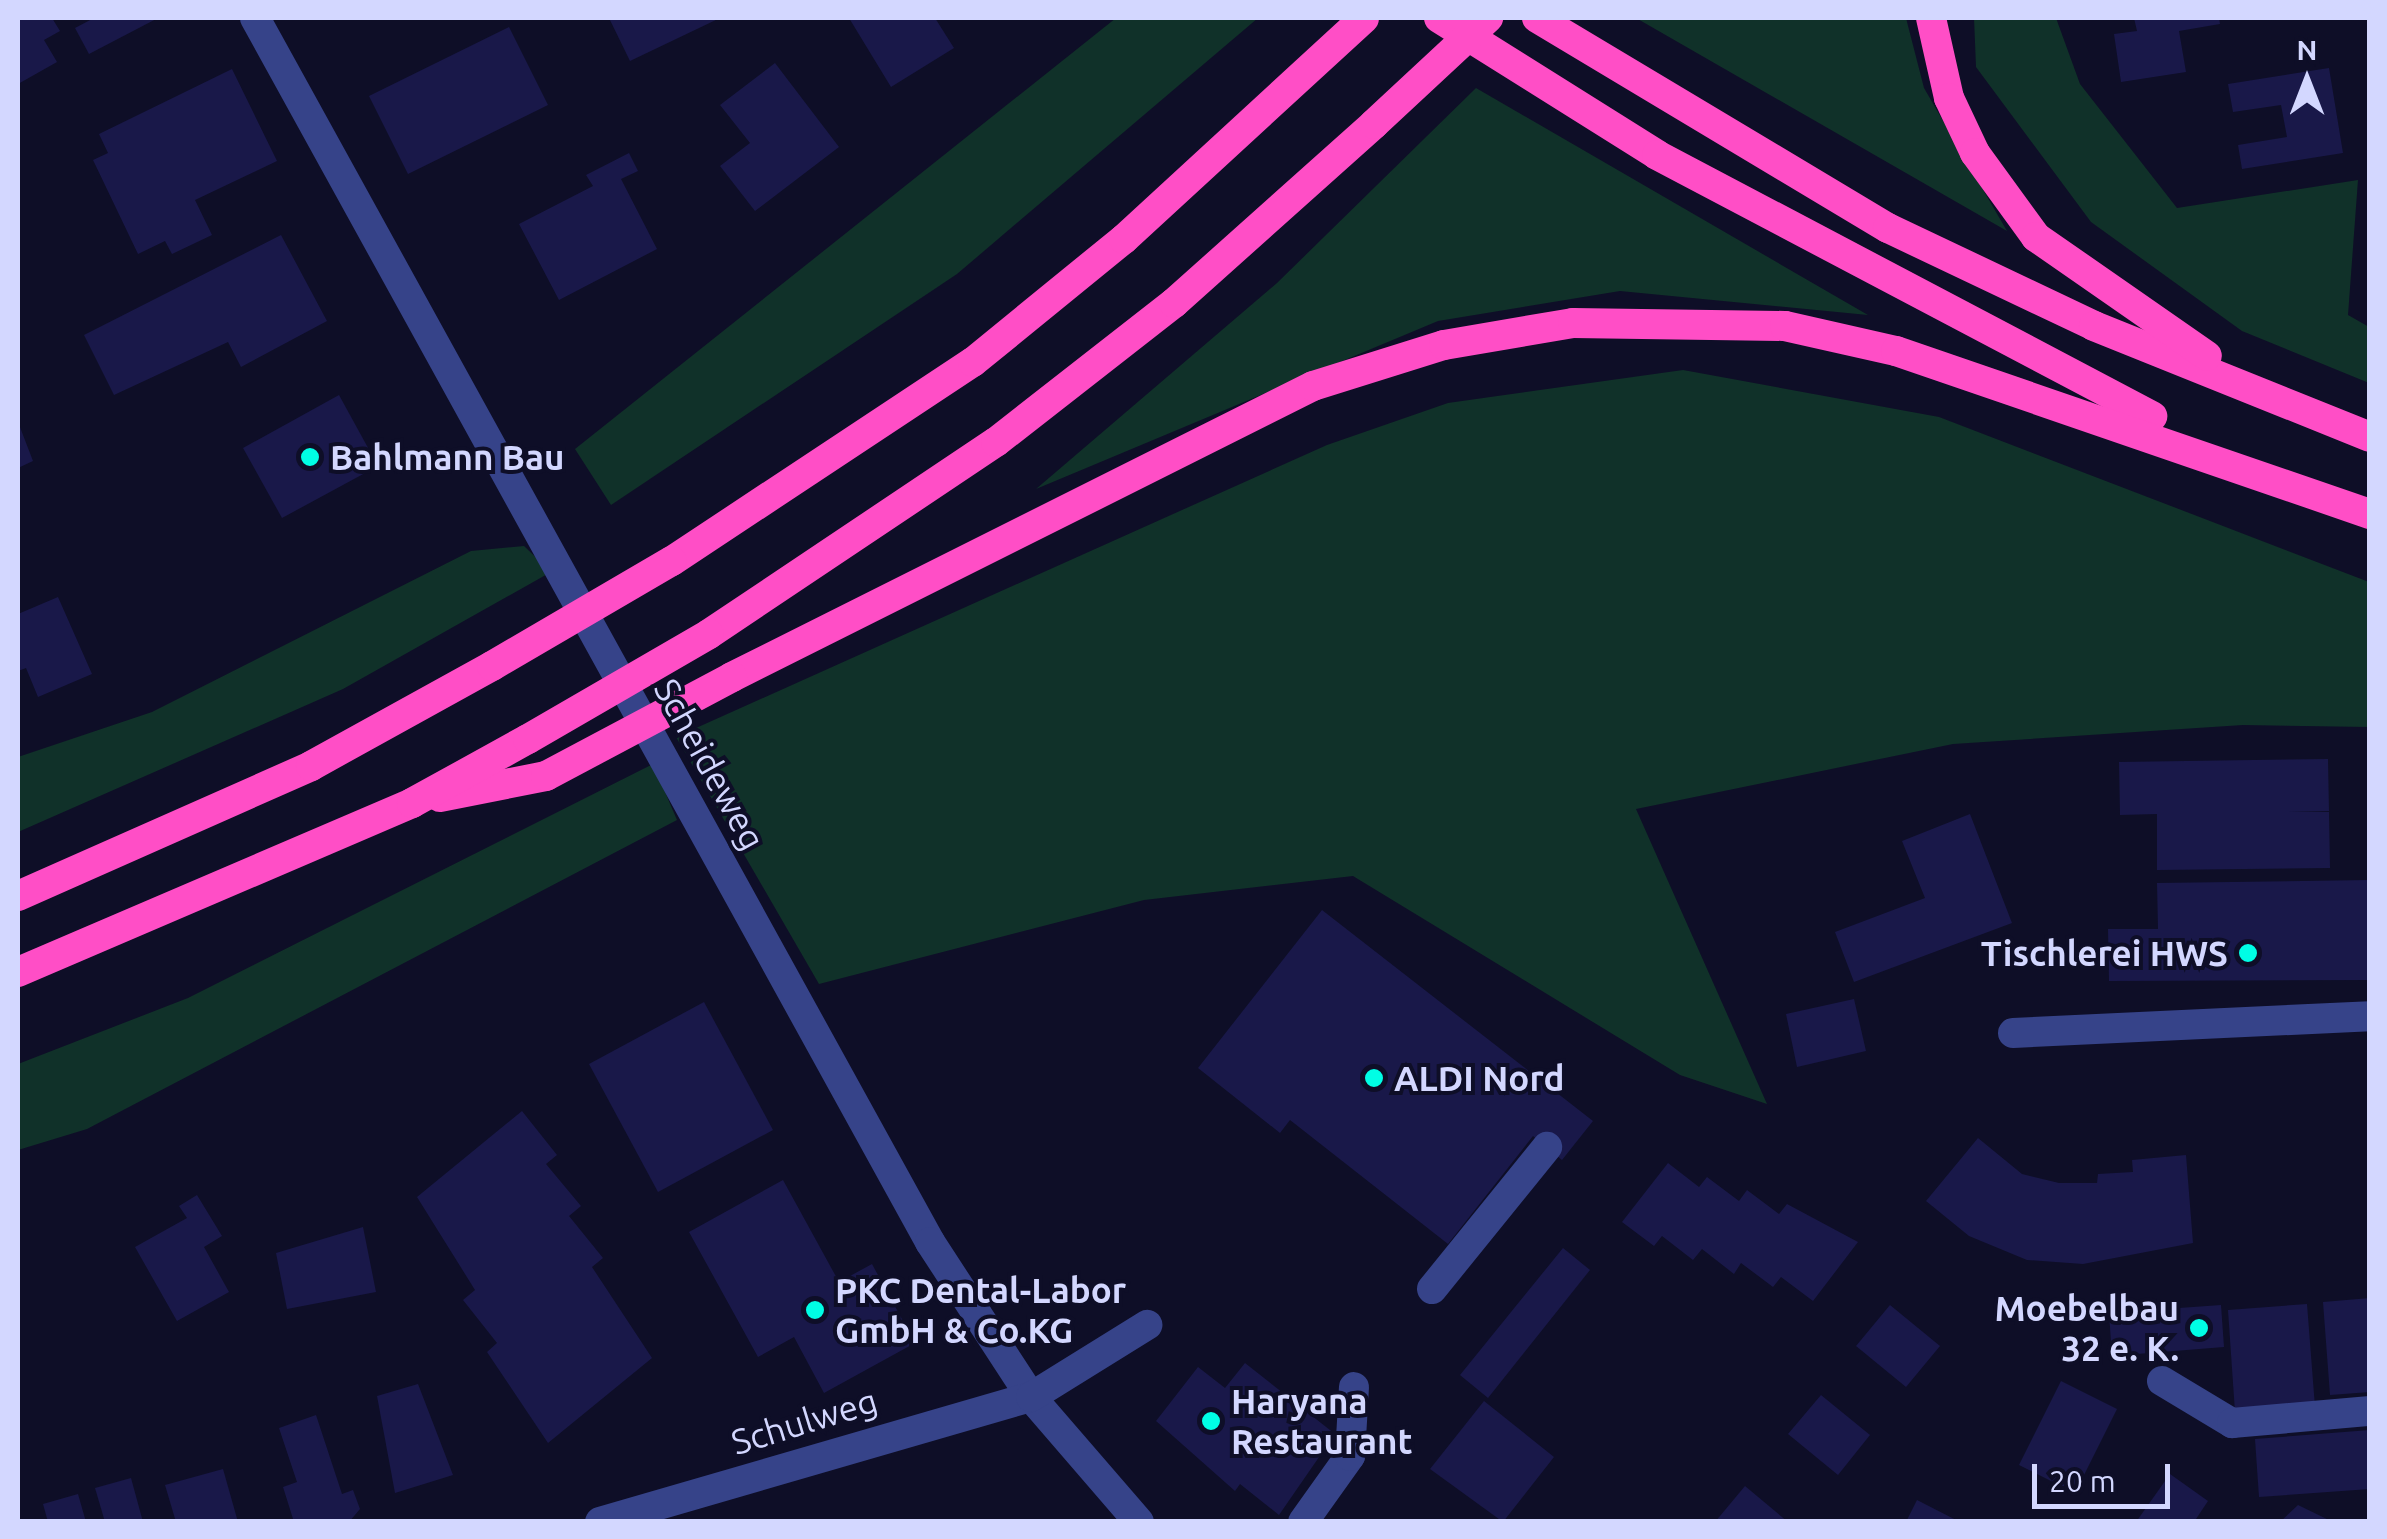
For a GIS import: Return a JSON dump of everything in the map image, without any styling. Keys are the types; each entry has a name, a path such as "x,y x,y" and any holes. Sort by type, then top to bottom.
{"highway":[{"path":"18,896 310,766 672,562 973,362 1364,18"},
{"path":"1439,18 1863,270 2290,482"},
{"path":"18,972 412,802 709,634 1011,430 1174,303 1488,18"},
{"path":"1537,18 1888,228 2314,416 2370,437"},
{"path":"1931,18 1949,98 1975,154 2036,237 2176,338 2314,416"},
{"path":"412,802 546,776 732,678 1313,386 1444,345 1573,322 1785,326 2034,393 2290,482 2370,514"}],"street":[{"name":"Scheideweg","path":"255,18 930,1242 1031,1397 1139,1522"},
{"path":"2014,1033 2370,1016"},
{"path":"1432,1289 1547,1147"},
{"name":"Schulweg","path":"600,1522 1031,1397 1148,1325"},
{"path":"2162,1381 2232,1423 2370,1411"},
{"path":"1303,1522 1350,1456 1354,1387"}],"green space":[{"path":"1116,18 1258,18 957,274 611,505 575,449"},
{"path":"1636,18 1906,18 1924,88 2007,231"},
{"path":"1974,18 2056,18 2080,84 2177,208 2358,180 2348,315 2369,327 2369,383 2242,331 2091,222 1976,67"},
{"path":"1476,88 1868,315 1620,291 1438,321 1036,489 1277,283"},
{"path":"1683,370 1939,417 2369,582 2369,727 2243,725 1953,744 1636,809 1767,1104 1680,1075 1353,876 1144,900 819,984 676,737 1327,445 1448,403"},
{"path":"524,546 551,572 343,689 18,832 18,757 152,712 471,551"},
{"path":"653,764 677,820 87,1129 18,1150 18,1064 188,998"}],"building":[{"path":"18,18 52,18 60,31 44,40 57,62 18,84"},
{"path":"94,18 158,18 89,54 75,28"},
{"path":"609,18 720,18 630,61"},
{"path":"849,18 935,18 954,48 891,87"},
{"path":"2134,18 2219,18 2220,24 2179,31 2186,72 2121,82 2114,34 2137,31"},
{"path":"509,27 548,105 408,174 369,96"},
{"path":"775,63 839,147 755,211 720,166 750,143 720,105"},
{"path":"2329,68 2343,153 2242,169 2238,145 2287,137 2281,105 2233,112 2228,84"},
{"path":"232,69 277,161 195,200 212,235 172,254 165,241 138,254 93,160 108,153 99,134"},
{"path":"629,153 638,171 621,179 657,249 559,300 519,224 593,186 586,175"},
{"path":"281,235 327,321 241,367 228,342 114,395 84,335"},
{"name":"Bahlmann Bau","path":"339,395 378,466 282,518 243,448"},
{"path":"18,422 33,461 18,468"},
{"path":"58,597 92,674 38,697 26,668 18,671 18,614"},
{"path":"2328,759 2329,811 2288,812 2329,812 2330,868 2157,870 2157,814 2120,815 2119,762"},
{"path":"1970,814 2012,923 1854,982 1835,932 1925,898 1902,841"},
{"name":"Tischlerei HWS","path":"2370,880 2370,980 2109,981 2108,929 2158,929 2157,883"},
{"name":"ALDI Nord","path":"1322,910 1593,1121 1562,1160 1533,1136 1448,1244 1290,1120 1280,1133 1198,1068"},
{"path":"1854,999 1866,1051 1797,1067 1786,1014"},
{"path":"704,1002 773,1130 658,1192 589,1064"},
{"path":"522,1111 557,1155 546,1164 581,1206 569,1216 603,1258 592,1267 652,1358 548,1443 487,1352 497,1343 463,1300 475,1290 417,1197"},
{"path":"1978,1138 2022,1174 2059,1183 2097,1183 2098,1174 2133,1172 2132,1160 2186,1155 2193,1243 2083,1264 2027,1260 1969,1236 1926,1201"},
{"path":"1668,1163 1699,1187 1707,1177 1739,1201 1747,1190 1779,1214 1787,1204 1858,1242 1813,1301 1781,1277 1773,1287 1741,1263 1734,1274 1702,1249 1693,1260 1662,1236 1654,1246 1622,1222"},
{"name":"PKC Dental-Labor GmbH & Co.KG","path":"783,1180 839,1282 872,1264 915,1343 824,1393 794,1337 758,1357 689,1232"},
{"path":"197,1195 222,1236 204,1247 229,1292 177,1321 135,1247 187,1218 179,1206"},
{"path":"363,1227 376,1292 287,1309 276,1253"},
{"path":"1563,1248 1590,1270 1488,1398 1460,1375"},
{"path":"2370,1298 2370,1392 2330,1395 2323,1302"},
{"path":"2307,1304 2315,1407 2235,1412 2228,1310"},
{"path":"1890,1305 1940,1346 1906,1387 1856,1346"},
{"path":"2221,1305 2224,1347 2112,1356 2109,1313"},
{"path":"1245,1363 1335,1434 1279,1515 1240,1484 1235,1491 1156,1421 1198,1367 1225,1388"},
{"path":"2061,1381 2117,1409 2075,1493 2019,1465"},
{"path":"418,1384 453,1475 395,1493 377,1396"},
{"path":"1821,1395 1870,1435 1838,1475 1788,1434"},
{"path":"1484,1401 1554,1457 1503,1522 1430,1469"},
{"path":"316,1415 342,1494 353,1490 360,1509 349,1522 294,1522 283,1487 297,1482 279,1428"},
{"path":"2370,1430 2370,1489 2259,1497 2255,1439"},
{"path":"223,1469 238,1522 176,1522 165,1485"},
{"path":"2170,1474 2208,1501 2194,1522 2136,1522"},
{"path":"131,1478 143,1522 105,1522 95,1488"},
{"path":"1745,1486 1788,1522 1715,1522"},
{"path":"78,1494 86,1522 48,1522 43,1504"},
{"path":"1917,1500 1960,1522 1906,1522"},
{"path":"2298,1505 2333,1522 2280,1522"}],"place":[{"name":"Bahlmann Bau","path":"310,457"},
{"name":"Tischlerei HWS","path":"2248,953"},
{"name":"ALDI Nord","path":"1374,1078"},
{"name":"PKC Dental-Labor GmbH & Co.KG","path":"815,1310"},
{"name":"Moebelbau 32 e. K.","path":"2199,1328"},
{"name":"Haryana Restaurant","path":"1211,1421"}]}
